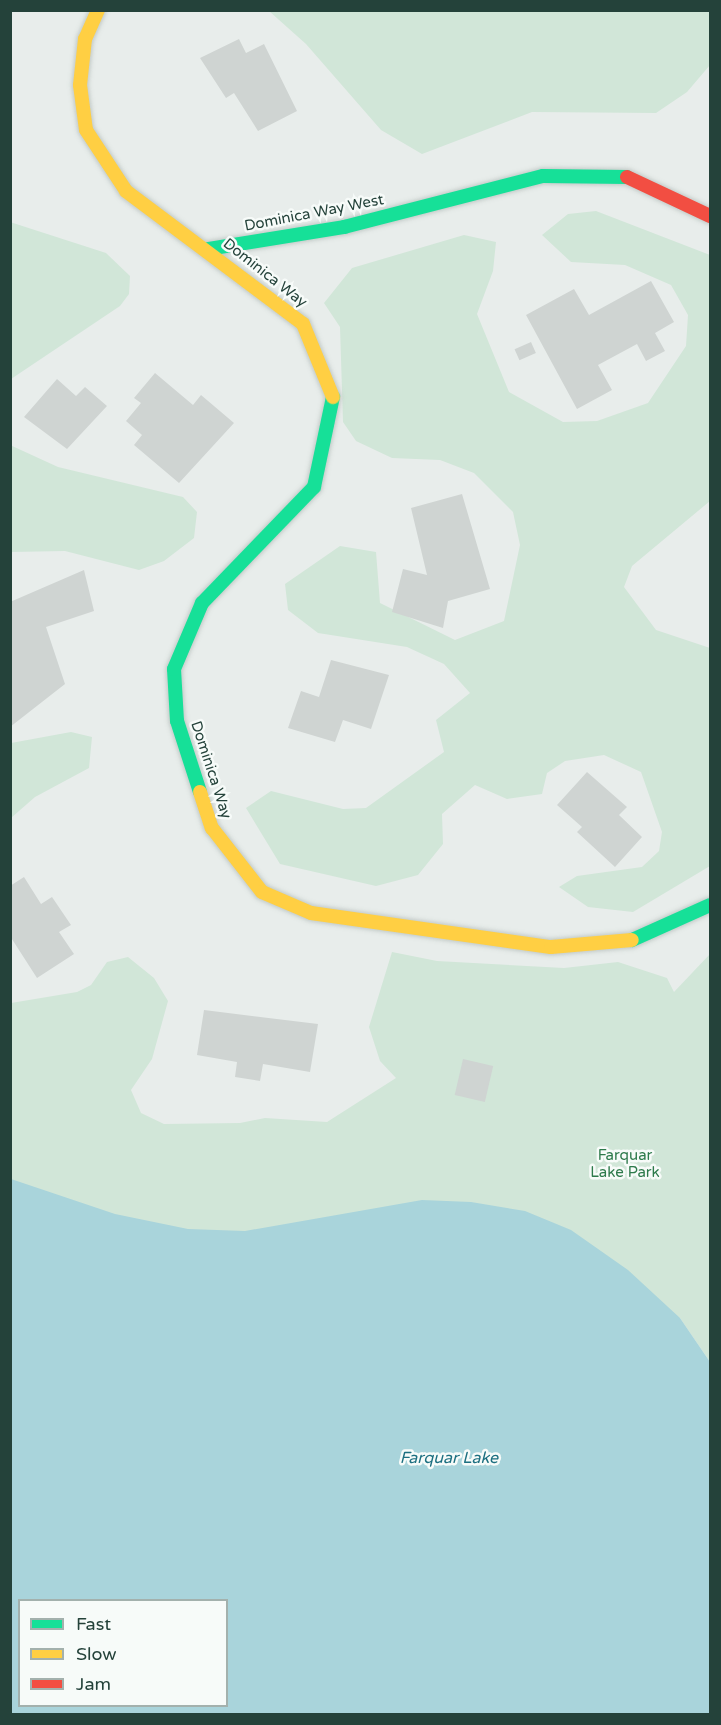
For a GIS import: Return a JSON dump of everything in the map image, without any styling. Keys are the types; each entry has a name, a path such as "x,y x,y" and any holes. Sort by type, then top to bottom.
{"street":[{"path":"98,10 86,39 80,86 86,130 126,190 208,249"},
{"name":"Dominica Way West","path":"208,249 344,227 543,176 627,177 711,216"},
{"name":"Dominica Way","path":"208,249 303,324 336,403 315,487 202,603 174,669 177,721 212,828 262,892 311,913 551,947 636,940 711,905"}],"green space":[{"path":"269,11 710,11 710,65 687,92 656,113 532,112 422,154 381,130 306,44"},
{"path":"596,211 710,255 710,501 632,566 624,587 656,630 710,648 710,866 633,912 588,907 559,887 577,876 642,867 659,851 662,832 641,772 604,755 565,761 547,773 542,794 507,799 475,785 442,814 443,844 418,875 376,886 280,864 246,808 271,791 343,809 366,808 444,752 436,720 470,693 444,664 407,647 318,633 288,610 285,584 340,546 376,552 380,603 455,640 504,621 520,545 513,512 474,473 440,460 392,458 356,441 343,422 340,327 324,303 352,268 464,235 496,242 493,271 477,314 509,392 563,422 597,421 648,403 686,346 688,315 671,285 625,265 571,262 542,235 568,214"},
{"path":"10,222 106,253 130,276 129,294 120,306 11,379"},
{"path":"10,445 58,467 183,497 197,512 194,538 164,561 139,570 65,551 11,552"},
{"path":"71,732 92,737 89,768 35,797 11,818 11,743"},
{"name":"Farquar Lake Park","path":"392,952 437,961 564,968 618,962 667,978 674,992 710,954 710,1362 680,1318 11,1215 11,1003 77,992 91,985 107,962 128,957 154,978 168,1001 152,1059 131,1090 141,1113 164,1124 240,1123 265,1118 327,1122 396,1078 380,1061 369,1027"}],"water":[{"name":"Farquar Lake","path":"11,1179 115,1214 188,1229 245,1231 422,1200 471,1202 525,1211 571,1230 628,1270 680,1318 710,1362 710,1714 11,1714"}],"building":[{"path":"239,39 246,53 264,44 297,111 258,131 234,93 226,98 200,58"},
{"path":"651,281 674,322 655,333 665,351 646,361 637,344 598,365 612,390 577,409 526,315 574,289 589,315"},
{"path":"531,342 536,353 519,360 515,349"},
{"path":"155,373 193,405 201,395 234,423 179,483 134,445 142,435 126,421 141,403 134,398"},
{"path":"57,379 76,396 85,387 107,406 67,449 24,417"},
{"path":"462,494 490,589 448,601 443,628 392,612 403,569 427,575 411,508"},
{"path":"84,570 94,611 46,627 65,684 10,727 10,602"},
{"path":"331,660 389,675 371,729 343,720 335,742 288,728 301,691 319,697"},
{"path":"587,772 627,807 619,815 642,837 615,867 577,832 582,827 557,805"},
{"path":"24,877 41,904 52,897 71,925 59,932 74,954 37,978 10,936 10,886"},
{"path":"204,1010 318,1024 310,1072 263,1064 260,1081 235,1077 237,1062 197,1055"},
{"path":"463,1059 493,1066 485,1102 455,1095"}],"traffic: fast":[{"path":"208,249 344,227 543,176 627,177"},
{"path":"200,792 177,721 174,669 202,603 314,487 333,397"},
{"path":"632,940 710,905"}],"traffic: slow":[{"path":"98,10 85,39 80,85 86,130 126,191 303,324 333,397"},
{"path":"200,792 212,828 262,892 311,913 551,947 632,940"}],"traffic: jam":[{"path":"627,177 710,216"}]}
